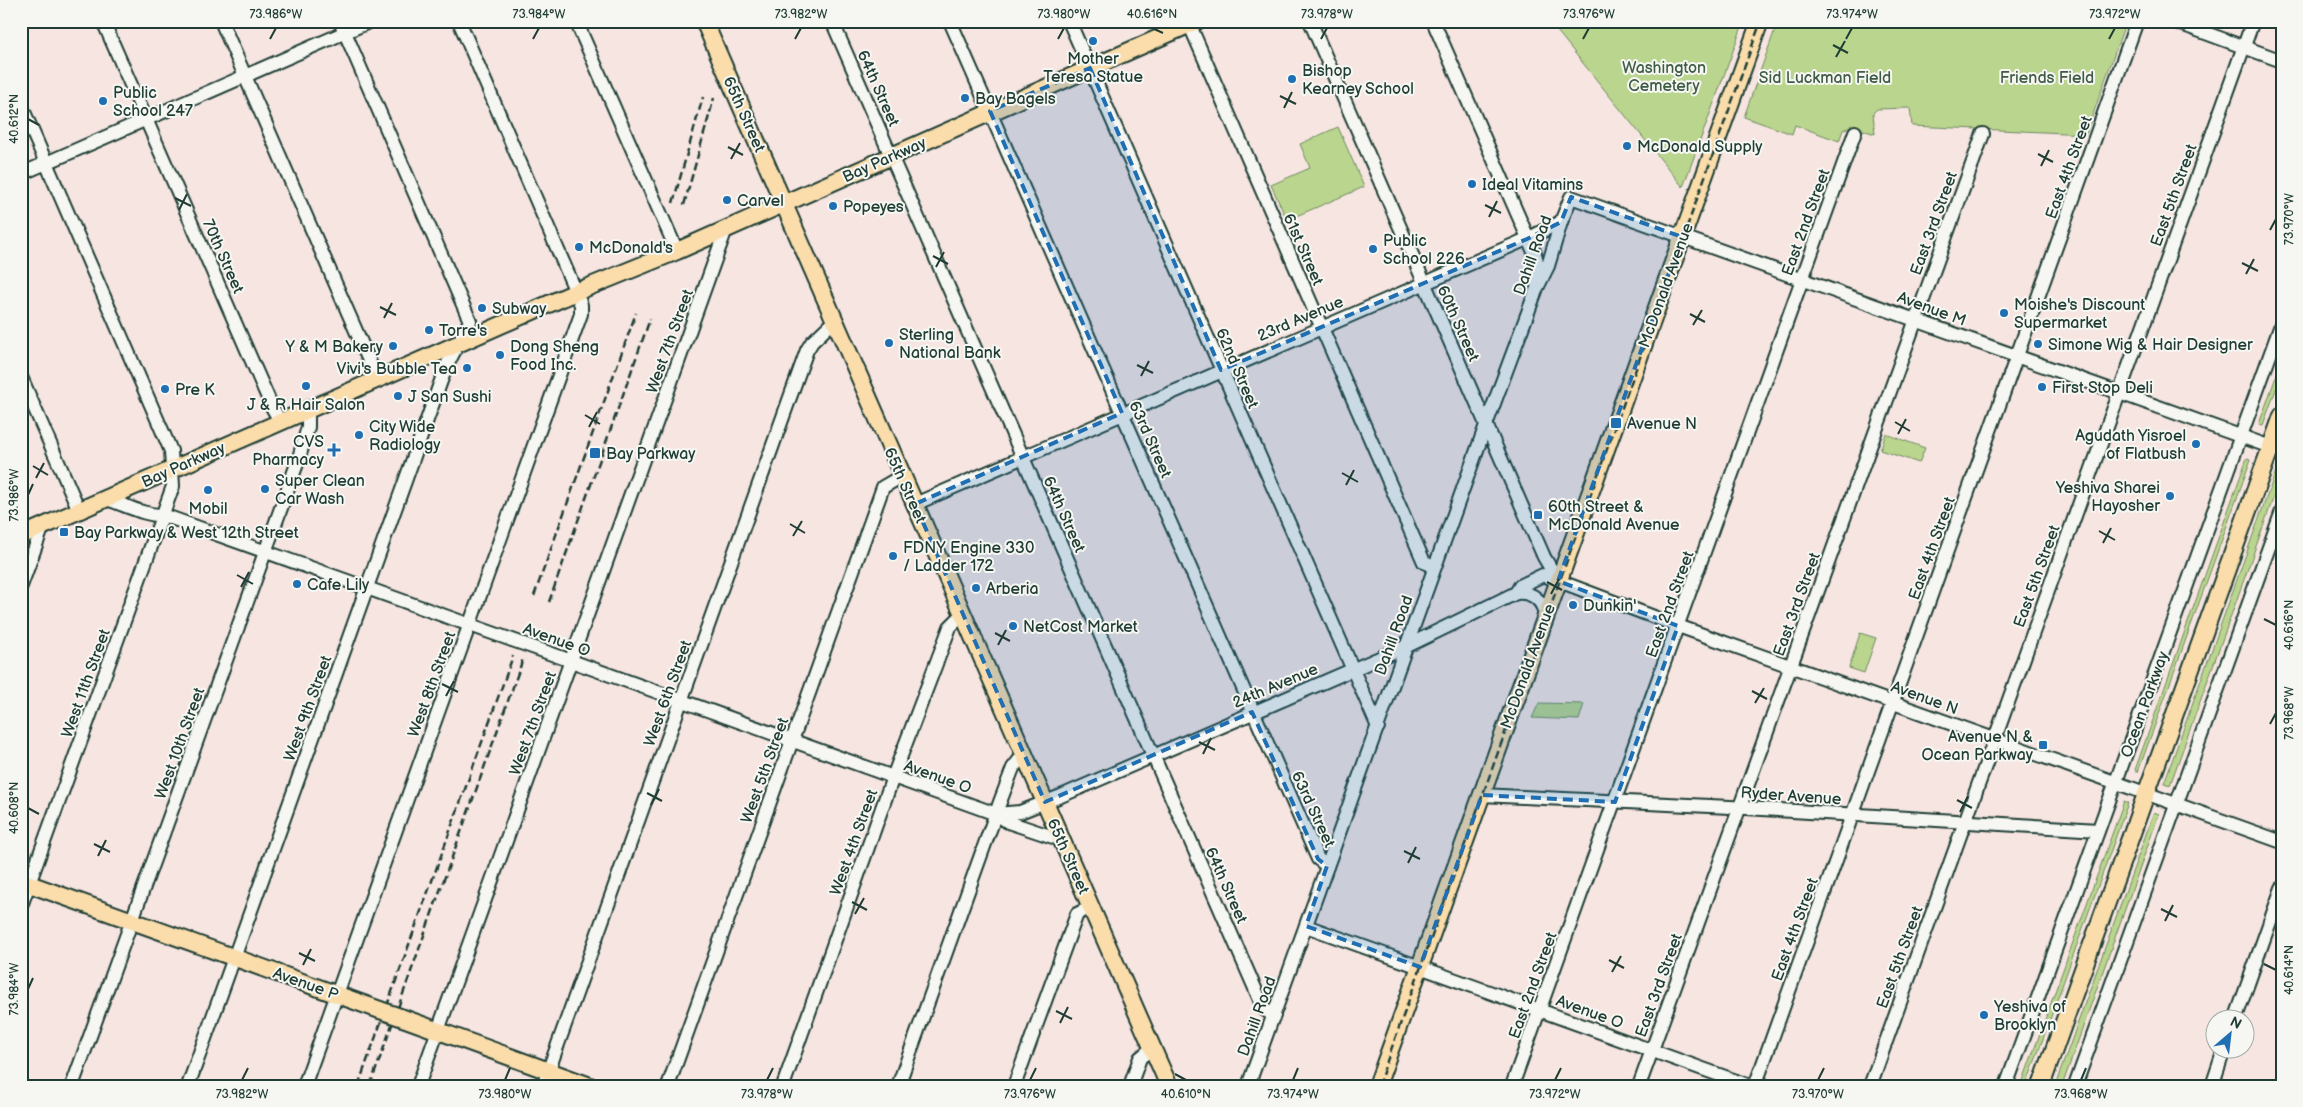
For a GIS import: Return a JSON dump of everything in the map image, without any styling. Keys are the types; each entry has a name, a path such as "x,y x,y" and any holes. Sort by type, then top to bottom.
{"main road":[{"name":"65th Street","path":"704,21 1169,1086"},
{"name":"McDonald Avenue","path":"1377,1086 1760,21"},
{"name":"Bay Parkway","path":"21,536 458,343 677,251 1191,22"},
{"name":"Ocean Parkway","path":"2041,1086 2146,794 2276,449 2282,416"},
{"name":"Avenue P","path":"25,883 404,1018 546,1078 590,1086"}],"street":[{"name":"70th Street","path":"103,21 268,398 280,421"},
{"path":"221,21 377,379"},
{"path":"21,174 246,76 343,27 371,21"},
{"name":"West 8th Street","path":"304,1086 581,314 581,306 576,292 459,21"},
{"path":"576,21 677,251"},
{"name":"64th Street","path":"832,21 1264,1010 1274,1016"},
{"name":"63rd Street","path":"950,21 1252,712 1318,859 1327,866"},
{"name":"62nd Street","path":"1069,21 1378,727"},
{"name":"60th Street","path":"1310,21 1544,557 1558,581"},
{"path":"1433,21 1538,265 1537,288"},
{"name":"East 4th Street","path":"1755,1086 2137,21"},
{"path":"2173,21 2282,61"},
{"name":"East 5th Street","path":"1870,1086 2253,21"},
{"name":"61st Street","path":"1191,22 1424,562 1435,566"},
{"name":"West 9th Street","path":"188,1086 446,367 470,321 343,27"},
{"name":"West 11th Street","path":"21,105 171,451 173,486 25,883 21,906"},
{"name":"East 2nd Street","path":"1512,1086 1855,132"},
{"name":"East 3rd Street","path":"1639,1086 1983,134"},
{"name":"Avenue M","path":"1571,197 1803,278 2276,449"},
{"name":"Dahill Road","path":"1248,1086 1486,425 1537,288 1548,266 1561,222 1571,197"},
{"name":"23rd Avenue","path":"915,504 1561,222"},
{"name":"West 7th Street","path":"418,1086 726,229"},
{"name":"West 6th Street","path":"546,1078 807,350 812,342 834,321"},
{"name":"Ocean Parkway","path":"2006,1086 2282,322"},
{"path":"21,377 79,510"},
{"name":"West 10th Street","path":"72,1086 303,444 308,427 308,409"},
{"name":"West 5th Street","path":"668,1086 883,487 902,476"},
{"name":"Avenue O","path":"106,499 152,516 163,515 682,700 996,814 1008,822 1062,840"},
{"path":"2075,1086 2282,511"},
{"path":"21,586 43,526"},
{"name":"24th Avenue","path":"1045,802 1407,646 1516,593 1520,586 1543,575 1558,581"},
{"name":"Avenue N","path":"1558,581 1678,626 2282,842"},
{"path":"1516,593 1527,593 1536,598 1543,606 1545,616"},
{"name":"West 4th Street","path":"783,1086 893,778 950,626 964,614"},
{"path":"898,1086 996,814 1014,768 1024,754"},
{"name":"Ryder Avenue","path":"1482,795 1740,807 2098,830"},
{"name":"Avenue O","path":"996,814 1020,812 1045,802"},
{"path":"2239,1010 2282,888"},
{"path":"1014,1086 1077,914 1092,907"},
{"name":"Avenue O","path":"1306,926 1750,1086"},
{"path":"1130,1086 1140,1058 1152,1048"},
{"path":"2212,1086 2221,1060"}],"highlighted area":[{"path":"1090,68 1221,370 1527,239 1561,222 1571,197 1682,237 1558,581 1678,626 1615,802 1482,795 1420,967 1306,926 1327,866 1318,859 1252,712 1045,802 915,504 1122,413 990,111"}],"green space":[{"name":"Washington Cemetery","path":"1549,21 1744,21 1683,187"},
{"path":"1778,21 2126,21 2086,134 1912,126 1910,108 1877,109 1873,113 1875,134 1851,126 1843,130 1839,141 1795,125 1792,134 1744,117"},
{"path":"1338,127 1364,187 1287,220 1271,185 1310,168 1300,144"},
{"path":"2282,360 2282,373 2263,425 2259,424"},
{"path":"1886,434 1925,448 1919,463 1880,450"},
{"path":"2247,458 2251,459 2138,772 2135,770"},
{"path":"2277,468 2282,470 2282,474 2170,785 2164,783"},
{"path":"1860,633 1876,638 1864,673 1849,668"},
{"path":"1539,703 1584,704 1579,720 1532,718"},
{"path":"2124,801 2128,803 2026,1086 2021,1086"},
{"path":"2154,812 2159,814 2062,1086 2055,1086"}],"railway":[{"path":"1378,1086 1761,21"},
{"path":"673,203 703,97"},
{"path":"684,205 714,98"},
{"path":"534,596 636,313"},
{"path":"549,602 650,319"},
{"path":"358,1086 513,656"},
{"path":"370,1086 523,659"}],"place":[{"name":"Mother Teresa Statue","path":"1093,41"},
{"name":"Bishop Kearney School","path":"1292,79"},
{"name":"Bay Bagels","path":"965,98"},
{"name":"Public School 247","path":"103,101"},
{"name":"McDonald Supply","path":"1627,146"},
{"name":"Ideal Vitamins","path":"1472,184"},
{"name":"Carvel","path":"727,200"},
{"name":"Popeyes","path":"833,206"},
{"name":"McDonald's","path":"579,247"},
{"name":"Public School 226","path":"1373,249"},
{"name":"Subway","path":"482,308"},
{"name":"Moishe's Discount Supermarket","path":"2004,313"},
{"name":"Torre's","path":"429,330"},
{"name":"Sterling National Bank","path":"889,343"},
{"name":"Simone Wig & Hair Designer","path":"2038,344"},
{"name":"Y & M Bakery","path":"393,346"},
{"name":"Dong Sheng Food Inc.","path":"500,355"},
{"name":"Vivi's Bubble Tea","path":"467,368"},
{"name":"J & R Hair Salon","path":"306,386"},
{"name":"First Stop Deli","path":"2042,387"},
{"name":"Pre K","path":"165,389"},
{"name":"J San Sushi","path":"398,396"},
{"name":"Avenue N","path":"1616,423"},
{"name":"City Wide Radiology","path":"359,435"},
{"name":"Agudath Yisroel of Flatbush","path":"2196,444"},
{"name":"CVS Pharmacy","path":"334,450"},
{"name":"Bay Parkway","path":"595,453"},
{"name":"Super Clean Car Wash","path":"265,489"},
{"name":"Mobil","path":"208,490"},
{"name":"Yeshiva Sharei Hayosher","path":"2170,496"},
{"name":"60th Street & McDonald Avenue","path":"1538,515"},
{"name":"Bay Parkway & West 12th Street","path":"64,532"},
{"name":"FDNY Engine 330 / Ladder 172","path":"893,556"},
{"name":"Cafe Lily","path":"297,584"},
{"name":"Arberia","path":"976,588"},
{"name":"Dunkin'","path":"1573,605"},
{"name":"NetCost Market","path":"1013,626"},
{"name":"Avenue N & Ocean Parkway","path":"2043,745"},
{"name":"Yeshiva of Brooklyn","path":"1984,1015"}],"park label":[{"name":"Sid Luckman Field","path":"1825,77"},
{"name":"Friends Field","path":"2047,77"}]}
